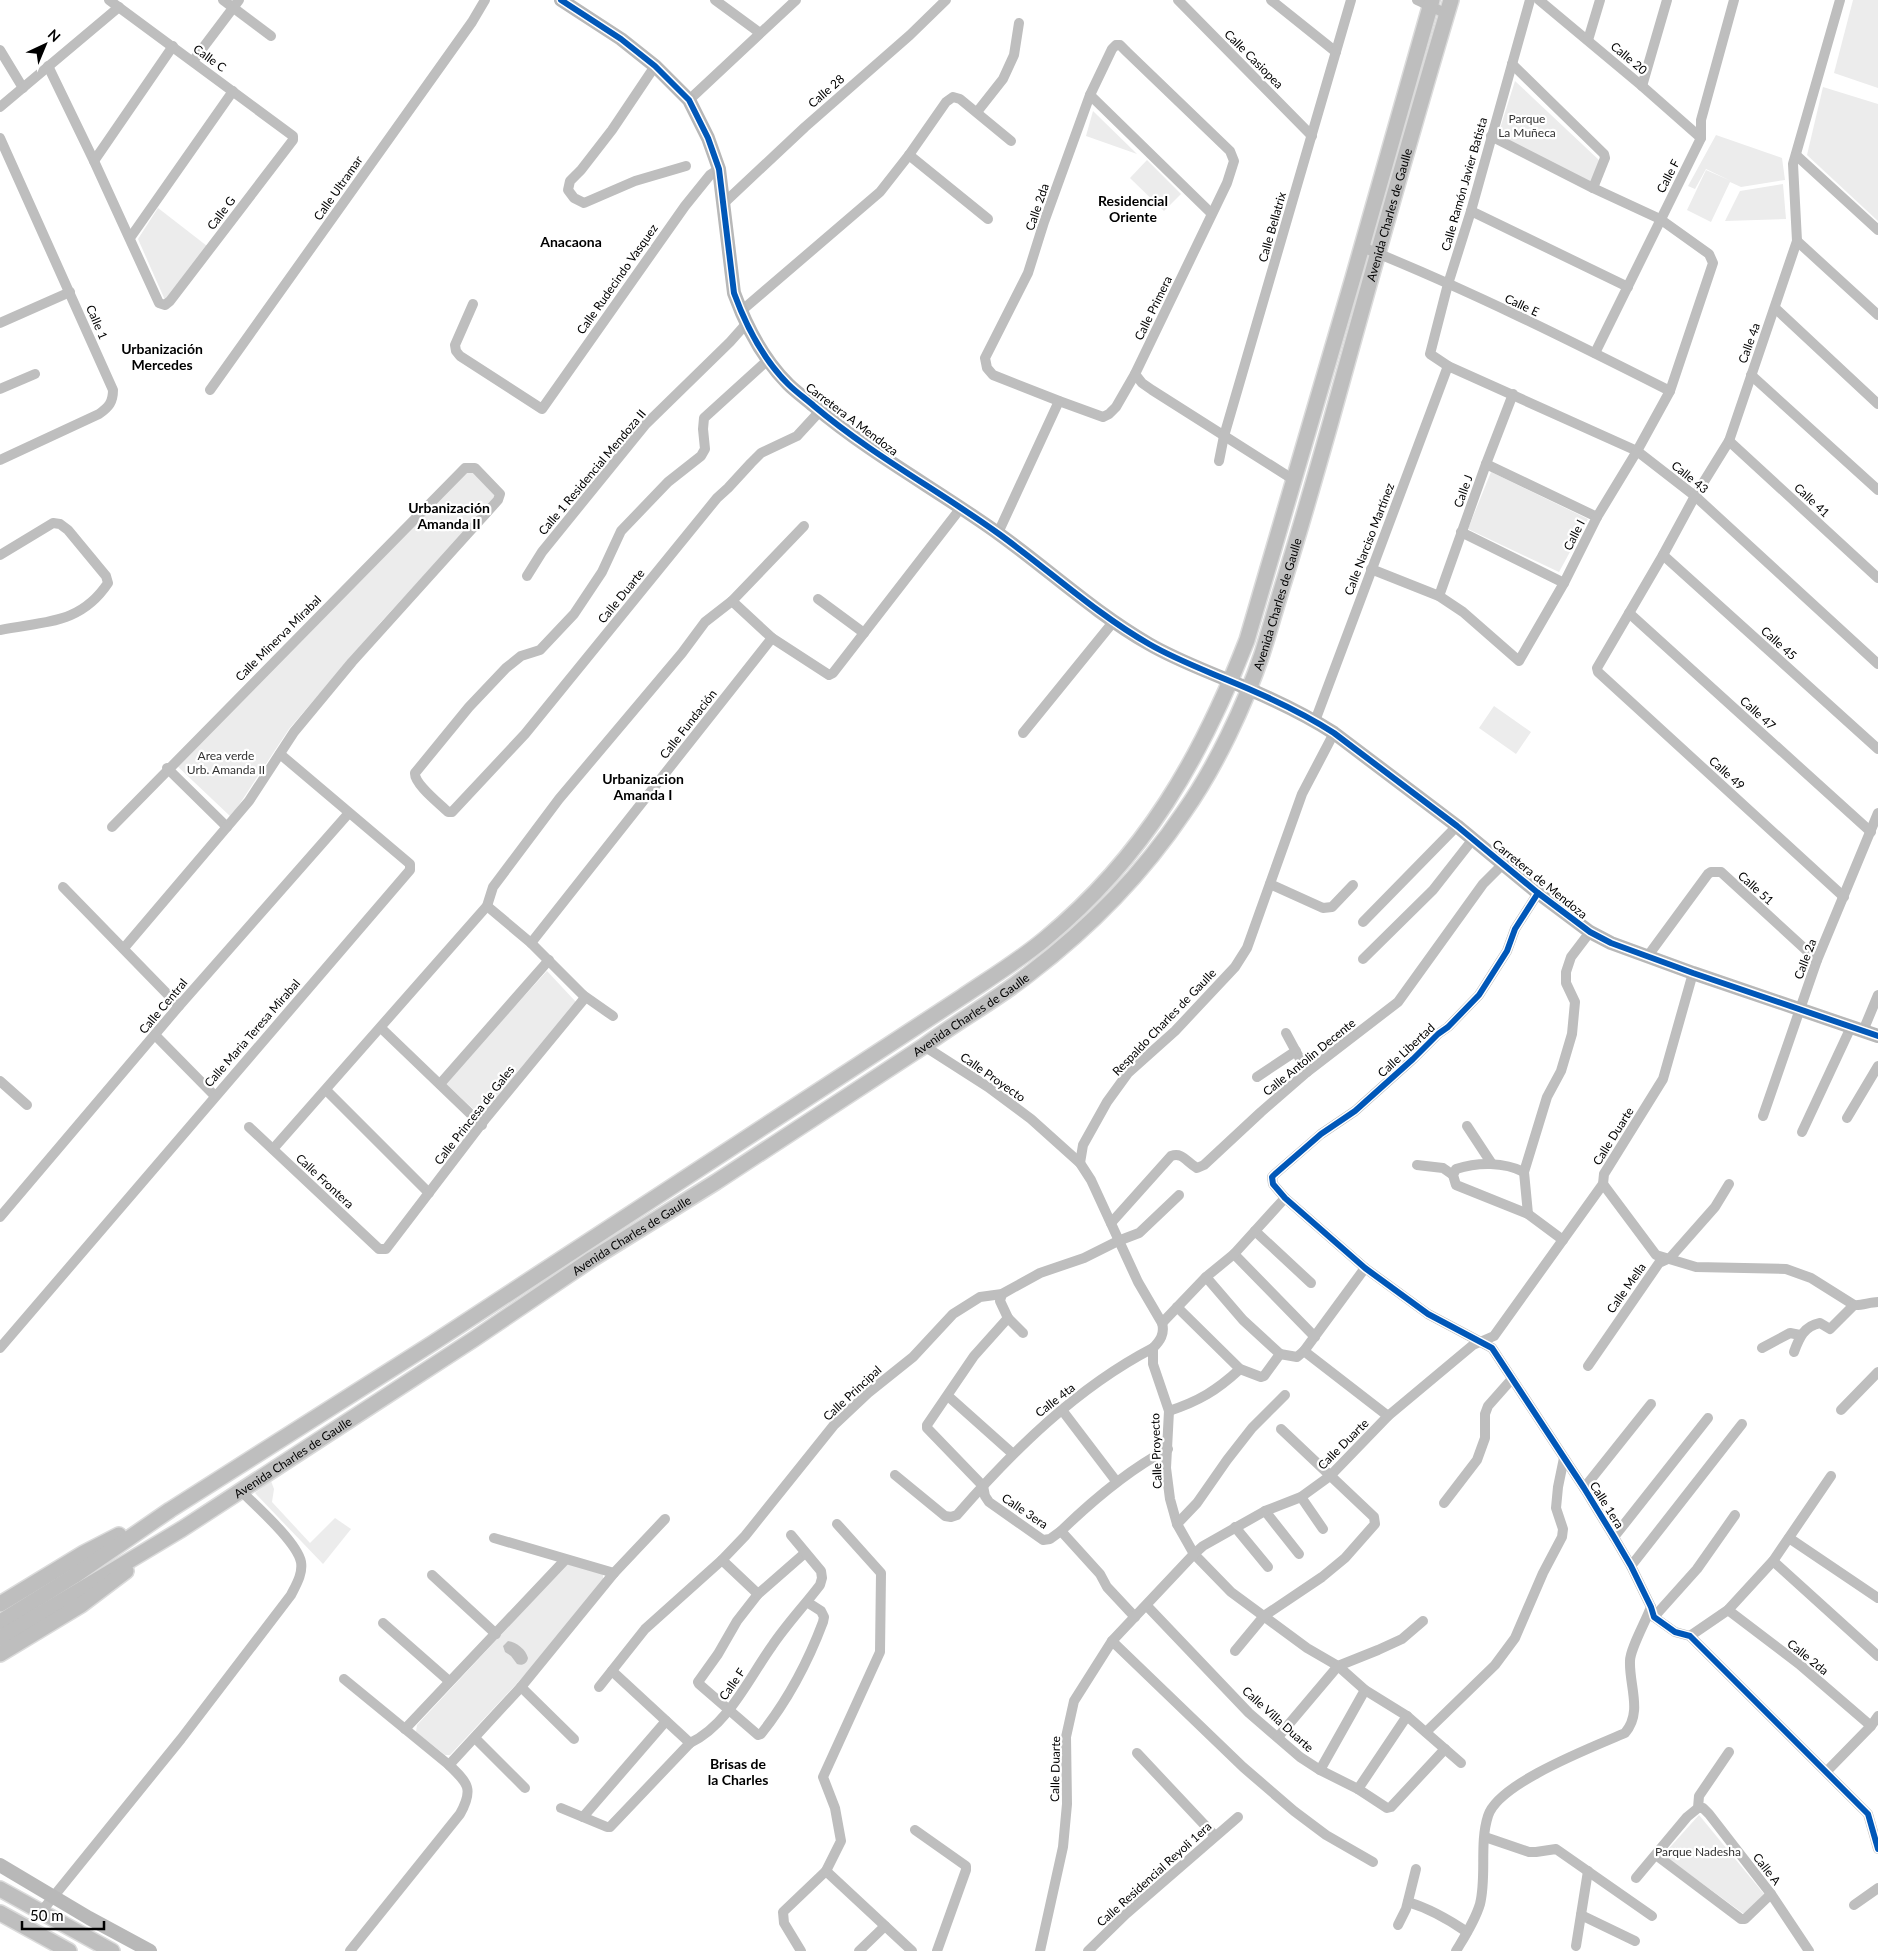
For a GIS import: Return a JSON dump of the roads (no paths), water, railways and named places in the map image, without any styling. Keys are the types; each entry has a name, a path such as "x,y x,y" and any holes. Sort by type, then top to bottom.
{"main road":[{"name":"Avenida Charles de Gaulle","path":"0,1638 77,1582 170,1510 433,1343 942,1010 1047,937 1111,875 1143,837 1186,773 1231,681 1248,640 1362,247 1426,2"},
{"name":"Avenida Charles de Gaulle","path":"0,1622 182,1529 474,1339 600,1254 716,1182 924,1046 1003,993 1053,955 1083,929 1138,871 1185,811 1225,740 1249,689 1262,655 1313,485 1368,285 1449,7"},
{"path":"1353,278 1368,285"},
{"path":"942,1010 952,1026"},
{"path":"790,1110 802,1125"},
{"path":"0,1604 84,1553 170,1510"},
{"path":"0,1654 81,1605 182,1529"},
{"path":"0,1889 112,1951"},
{"path":"0,1913 69,1951"}],"street":[{"name":"Calle C","path":"109,0 290,133 293,136 292,140"},
{"path":"223,0 236,4 271,36"},
{"name":"Calle Ultramar","path":"210,390 466,30 485,0"},
{"name":"Carretera A Mendoza","path":"562,0 620,39 655,66 688,100 708,138 719,169 734,293 743,318 756,342 789,385 820,411 894,465 998,533 1114,621 1148,644 1178,660 1249,689"},
{"path":"715,0 760,33"},
{"path":"688,100 796,0"},
{"name":"Calle 28","path":"724,203 805,126 910,35 946,0"},
{"name":"Calle Casiopea","path":"1178,0 1312,136"},
{"path":"1271,0 1336,52"},
{"name":"Calle Bellatrix","path":"1219,461 1224,436 1351,0"},
{"name":"Calle Ramón Javier Batista","path":"1448,366 1432,356 1430,351 1530,0"},
{"name":"Calle 20","path":"1539,0 1701,138"},
{"path":"1588,40 1600,0"},
{"path":"1642,86 1667,0"},
{"name":"Calle F","path":"1594,352 1701,138 1701,120 1734,0"},
{"name":"Calle 4a","path":"1597,666 1729,441 1797,241 1793,164 1840,0"},
{"path":"1426,2 1449,7"},
{"path":"193,61 236,4"},
{"path":"0,107 119,7"},
{"path":"1011,141 977,112 1003,79 1014,55 1019,23"},
{"name":"Calle 2da","path":"1059,402 993,375 987,368 985,358 1028,273 1044,222 1090,94 1112,48 1120,45 1230,151 1234,161"},
{"path":"94,161 173,46"},
{"path":"0,50 23,88"},
{"path":"1512,64 1604,154 1605,158 1593,188"},
{"path":"48,66 130,238 233,91"},
{"path":"655,66 612,130 570,181 568,190 574,198 584,203 635,181 686,166"},
{"path":"1090,94 1211,213"},
{"name":"Calle 1 Residencial Mendoza II","path":"527,576 542,552 645,425 730,342 743,318 880,192 909,156 946,102 953,97 960,99 977,112"},
{"path":"1491,136 1593,188 1660,219"},
{"name":"Calle 1","path":"0,138 113,390 113,399 110,405 99,414 2,457"},
{"name":"Calle G","path":"130,238 159,303 165,305 170,301 292,140"},
{"path":"1796,155 1878,230"},
{"path":"909,156 988,219"},
{"name":"Calle Primera","path":"1059,402 1103,417 1116,407 1135,374 1227,183 1234,161"},
{"name":"Calle Rudecindo Vasquez","path":"473,304 455,345 456,351 460,356 542,409 685,206 710,175 719,169"},
{"path":"1470,211 1628,287"},
{"name":"Calle I","path":"1371,569 1439,596 1464,612 1519,661 1564,583 1597,517 1637,451 1670,391 1713,263 1709,254 1660,219"},
{"path":"1797,241 1878,315"},
{"name":"Calle E","path":"1362,247 1448,284 1594,352 1670,391"},
{"path":"0,323 70,292"},
{"path":"1775,308 1878,404"},
{"name":"Calle Duarte","path":"769,359 704,418 705,449 701,456 668,482 622,531 602,572 574,614 540,650 521,656 506,668 470,707 415,774 416,780 448,812 452,812 525,734 717,498 762,453 797,436 820,411"},
{"name":"Calle 43","path":"1448,366 1637,451 1695,496 1878,664"},
{"name":"Calle Narciso Martínez","path":"1315,721 1448,366"},
{"path":"0,389 35,374"},
{"path":"1135,374 1142,383 1294,480"},
{"path":"1751,375 1878,490"},
{"name":"Calle J","path":"1439,596 1513,394"},
{"path":"998,533 1059,402"},
{"name":"Calle 41","path":"1729,441 1878,578"},
{"path":"1486,464 1597,517"},
{"name":"Calle Minerva Mirabal","path":"112,826 167,768 465,468 470,466 475,468 500,494 498,500 362,650 294,732 280,754"},
{"path":"732,602 772,638 829,676 960,508"},
{"path":"0,555 53,524 60,524 68,530 106,576 108,583 81,611 52,622 0,630"},
{"path":"273,1149 487,906 493,887 559,799 682,653 704,622 732,602 804,526"},
{"path":"1461,532 1564,583"},
{"name":"Calle 45","path":"1663,555 1878,749"},
{"path":"818,599 864,633"},
{"name":"Calle 47","path":"1629,613 1871,832"},
{"path":"1023,733 1114,621"},
{"name":"Calle Fundación","path":"531,943 772,638"},
{"name":"Calle 49","path":"1597,666 1598,672 1844,897"},
{"name":"Carretera de Mendoza","path":"1249,689 1315,721 1334,733 1457,826 1538,893 1590,932 1611,943 1647,957 1878,1036"},
{"name":"Respaldo Charles de Gaulle","path":"1080,1163 1083,1145 1108,1102 1128,1073 1175,1031 1235,967 1247,948 1302,794 1334,733"},
{"path":"124,948 249,801 280,754"},
{"name":"Calle Maria Teresa Mirabal","path":"0,1348 410,870 410,864 348,814 280,754"},
{"path":"167,768 227,827"},
{"name":"Calle 2a","path":"1764,1116 1817,960 1878,813"},
{"name":"Calle Central","path":"0,1217 179,1006 348,814"},
{"path":"1364,922 1457,826"},
{"path":"1363,959 1433,890 1473,839"},
{"name":"Calle Antolin Decente","path":"1111,1223 1171,1156 1182,1155 1191,1165 1197,1168 1204,1165 1307,1072 1398,1002 1483,884 1503,864"},
{"name":"Calle 51","path":"1647,957 1708,874 1716,871 1721,872 1817,960"},
{"path":"1270,884 1323,908 1332,907 1353,885"},
{"path":"63,887 179,1006"},
{"name":"Calle Libertad","path":"1286,1198 1273,1184 1272,1177 1321,1134 1355,1111 1438,1034 1448,1027 1479,996 1507,951 1515,929 1538,893"},
{"path":"487,906 531,943 584,997 613,1016"},
{"path":"1528,1214 1524,1172 1547,1097 1562,1071 1572,1034 1575,1002 1566,983 1566,972 1571,957 1590,932"},
{"path":"440,1084 548,960"},
{"name":"Calle Duarte","path":"1040,1951 1063,1847 1067,1804 1066,1737 1074,1701 1112,1641 1194,1554 1204,1546 1265,1511 1301,1497 1330,1476 1388,1416 1473,1345 1494,1336 1603,1184 1604,1174 1663,1079 1693,973"},
{"path":"1802,1132 1857,1029 1878,995"},
{"name":"Calle Princesa de Gales","path":"386,1249 584,997"},
{"path":"380,1028 482,1125"},
{"path":"1286,1033 1307,1072"},
{"path":"156,1035 215,1096"},
{"name":"Calle Proyecto","path":"924,1046 988,1087 1024,1114 1080,1163 1111,1223 1138,1282 1162,1323"},
{"path":"1257,1077 1296,1051"},
{"path":"1847,1118 1878,1066"},
{"path":"0,1081 27,1105"},
{"path":"326,1090 430,1193"},
{"path":"1467,1126 1492,1164"},
{"name":"Calle Frontera","path":"249,1127 379,1249 386,1249"},
{"path":"1453,1175 1456,1169 1462,1167 1492,1164 1508,1166 1524,1172"},
{"path":"1417,1166 1443,1168 1453,1175 1456,1186 1528,1214 1563,1240"},
{"path":"1603,1184 1656,1255 1696,1267 1786,1269 1811,1278 1854,1305 1859,1306 1866,1302 1878,1302"},
{"name":"Calle Mella","path":"1588,1366 1659,1263 1670,1258 1716,1207 1729,1184"},
{"name":"Calle Principal","path":"599,1687 645,1629 722,1560 745,1536 834,1425 868,1393 913,1357 953,1314 980,1297 1002,1294 1040,1273 1084,1258 1118,1241 1134,1236 1144,1230 1179,1195"},
{"path":"1152,1348 1162,1336 1164,1329 1162,1323 1206,1277 1234,1254 1286,1198"},
{"name":"Calle 1era","path":"1286,1198 1364,1268 1428,1314 1492,1348 1614,1537 1631,1566 1651,1607 1654,1618"},
{"path":"1255,1231 1312,1283"},
{"path":"1234,1254 1315,1337"},
{"path":"1206,1277 1242,1320 1280,1354 1297,1357 1315,1337 1364,1268"},
{"path":"1002,1294 1000,1301 1008,1318 1023,1333"},
{"path":"1794,1352 1800,1335 1813,1324 1820,1323 1830,1329 1854,1305"},
{"path":"1177,1307 1240,1369 1261,1377 1264,1376 1280,1354"},
{"path":"1008,1318 974,1356 948,1396 1013,1454"},
{"path":"1762,1348 1790,1333 1800,1335"},
{"name":"Calle Proyecto","path":"1152,1348 1153,1364 1169,1411 1166,1468 1170,1499 1177,1524 1194,1554 1231,1592 1307,1648 1338,1666 1365,1690 1407,1716 1461,1763"},
{"name":"Calle 4ta","path":"895,1475 945,1516 957,1515 1013,1454 1040,1428 1120,1365 1152,1348"},
{"path":"1304,1351 1388,1416"},
{"path":"1169,1411 1197,1402 1224,1384 1240,1369"},
{"path":"1840,1410 1878,1372"},
{"path":"1444,1503 1477,1460 1485,1438 1488,1406 1511,1380"},
{"path":"1177,1524 1197,1503 1252,1428 1286,1394"},
{"name":"Calle 3era","path":"948,1396 927,1425 929,1430 983,1486 985,1496 989,1502 1043,1540 1050,1539 1061,1531 1100,1574 1107,1587 1135,1617"},
{"path":"1584,1488 1651,1404"},
{"path":"1062,1410 1116,1482"},
{"path":"1614,1537 1708,1418"},
{"path":"1631,1566 1742,1424"},
{"path":"1235,1652 1264,1616 1322,1577 1345,1558 1375,1524 1374,1517 1281,1429"},
{"path":"1061,1531 1092,1500 1146,1460 1168,1449"},
{"path":"1426,1732 1495,1665 1512,1643 1543,1573 1559,1546 1562,1537 1563,1529 1556,1508 1564,1458"},
{"path":"1690,1636 1728,1610 1773,1561 1831,1476"},
{"path":"41,1912 181,1739 291,1595 300,1574 301,1561 296,1550 289,1540 240,1490"},
{"path":"1301,1497 1323,1529"},
{"path":"1265,1511 1299,1554"},
{"path":"1735,1515 1696,1569 1654,1618 1675,1632 1690,1636 1827,1772 1873,1814 1878,1849"},
{"path":"449,1765 521,1687 614,1573 665,1519"},
{"path":"801,1951 784,1923 783,1912 826,1871 841,1841 835,1808 823,1777 880,1652 881,1573 838,1524"},
{"path":"1235,1528 1268,1567"},
{"name":"Calle F","path":"583,1817 608,1827 690,1743 701,1738 743,1692 772,1646 820,1585 821,1571 791,1535"},
{"path":"494,1538 614,1573"},
{"path":"1789,1538 1878,1598"},
{"path":"805,1553 758,1594 737,1621 698,1683 758,1735 761,1734 777,1714 810,1656 823,1622 824,1616 821,1611 808,1602"},
{"path":"405,1729 565,1560"},
{"path":"722,1560 758,1594"},
{"path":"1773,1561 1878,1656"},
{"path":"432,1575 496,1634"},
{"name":"Calle Villa Duarte","path":"1147,1606 1249,1713 1300,1757 1388,1808 1445,1749"},
{"path":"1456,1951 1475,1919 1480,1902 1488,1816 1495,1802 1557,1762 1625,1733 1632,1725 1635,1700 1629,1663 1630,1653 1651,1607"},
{"name":"Calle 2da","path":"1728,1610 1799,1664 1871,1726"},
{"path":"1278,1738 1338,1666 1402,1638 1423,1621"},
{"path":"383,1623 449,1681"},
{"path":"1112,1641 1243,1767 1294,1811 1326,1835 1373,1862"},
{"path":"612,1671 690,1743"},
{"path":"344,1679 449,1765 465,1780 469,1792 460,1814 350,1951"},
{"path":"521,1687 574,1739"},
{"path":"1320,1770 1365,1690"},
{"path":"1358,1789 1407,1716"},
{"path":"1827,1772 1871,1726 1878,1716"},
{"path":"561,1808 583,1817 666,1721"},
{"path":"475,1738 525,1788"},
{"path":"1636,1878 1688,1816 1698,1808 1700,1796 1729,1752"},
{"path":"1137,1753 1215,1836"},
{"name":"Calle A","path":"1698,1808 1706,1811 1771,1894 1810,1951"},
{"name":"Calle Residencial Reyoli 1era","path":"1088,1951 1126,1914 1238,1816"},
{"path":"914,1830 966,1866 937,1951"},
{"path":"1485,1837 1529,1852 1556,1849 1652,1916"},
{"path":"1656,1855 1741,1919 1745,1919 1771,1894"},
{"path":"0,1865 150,1951"},
{"path":"1398,1925 1408,1902 1416,1869"},
{"path":"826,1871 912,1951"},
{"path":"1576,1946 1588,1871"},
{"path":"1854,1905 1878,1888"},
{"path":"1408,1902 1430,1909 1467,1932"},
{"path":"1581,1915 1635,1941"},
{"path":"859,1951 885,1926"}],"district":[{"name":"Residencial Oriente","path":"1133,208"},
{"name":"Anacaona","path":"571,241"},
{"name":"Urbanización Mercedes","path":"162,356"},
{"name":"Urbanización Amanda II","path":"449,516"},
{"name":"Urbanizacion Amanda I","path":"643,786"},
{"name":"Brisas de la Charles","path":"738,1772"}],"park label":[{"name":"Parque La Muñeca","path":"1527,125"},
{"name":"Area verde Urb. Amanda II","path":"226,762"},
{"name":"Parque Nadesha","path":"1698,1851"}]}
